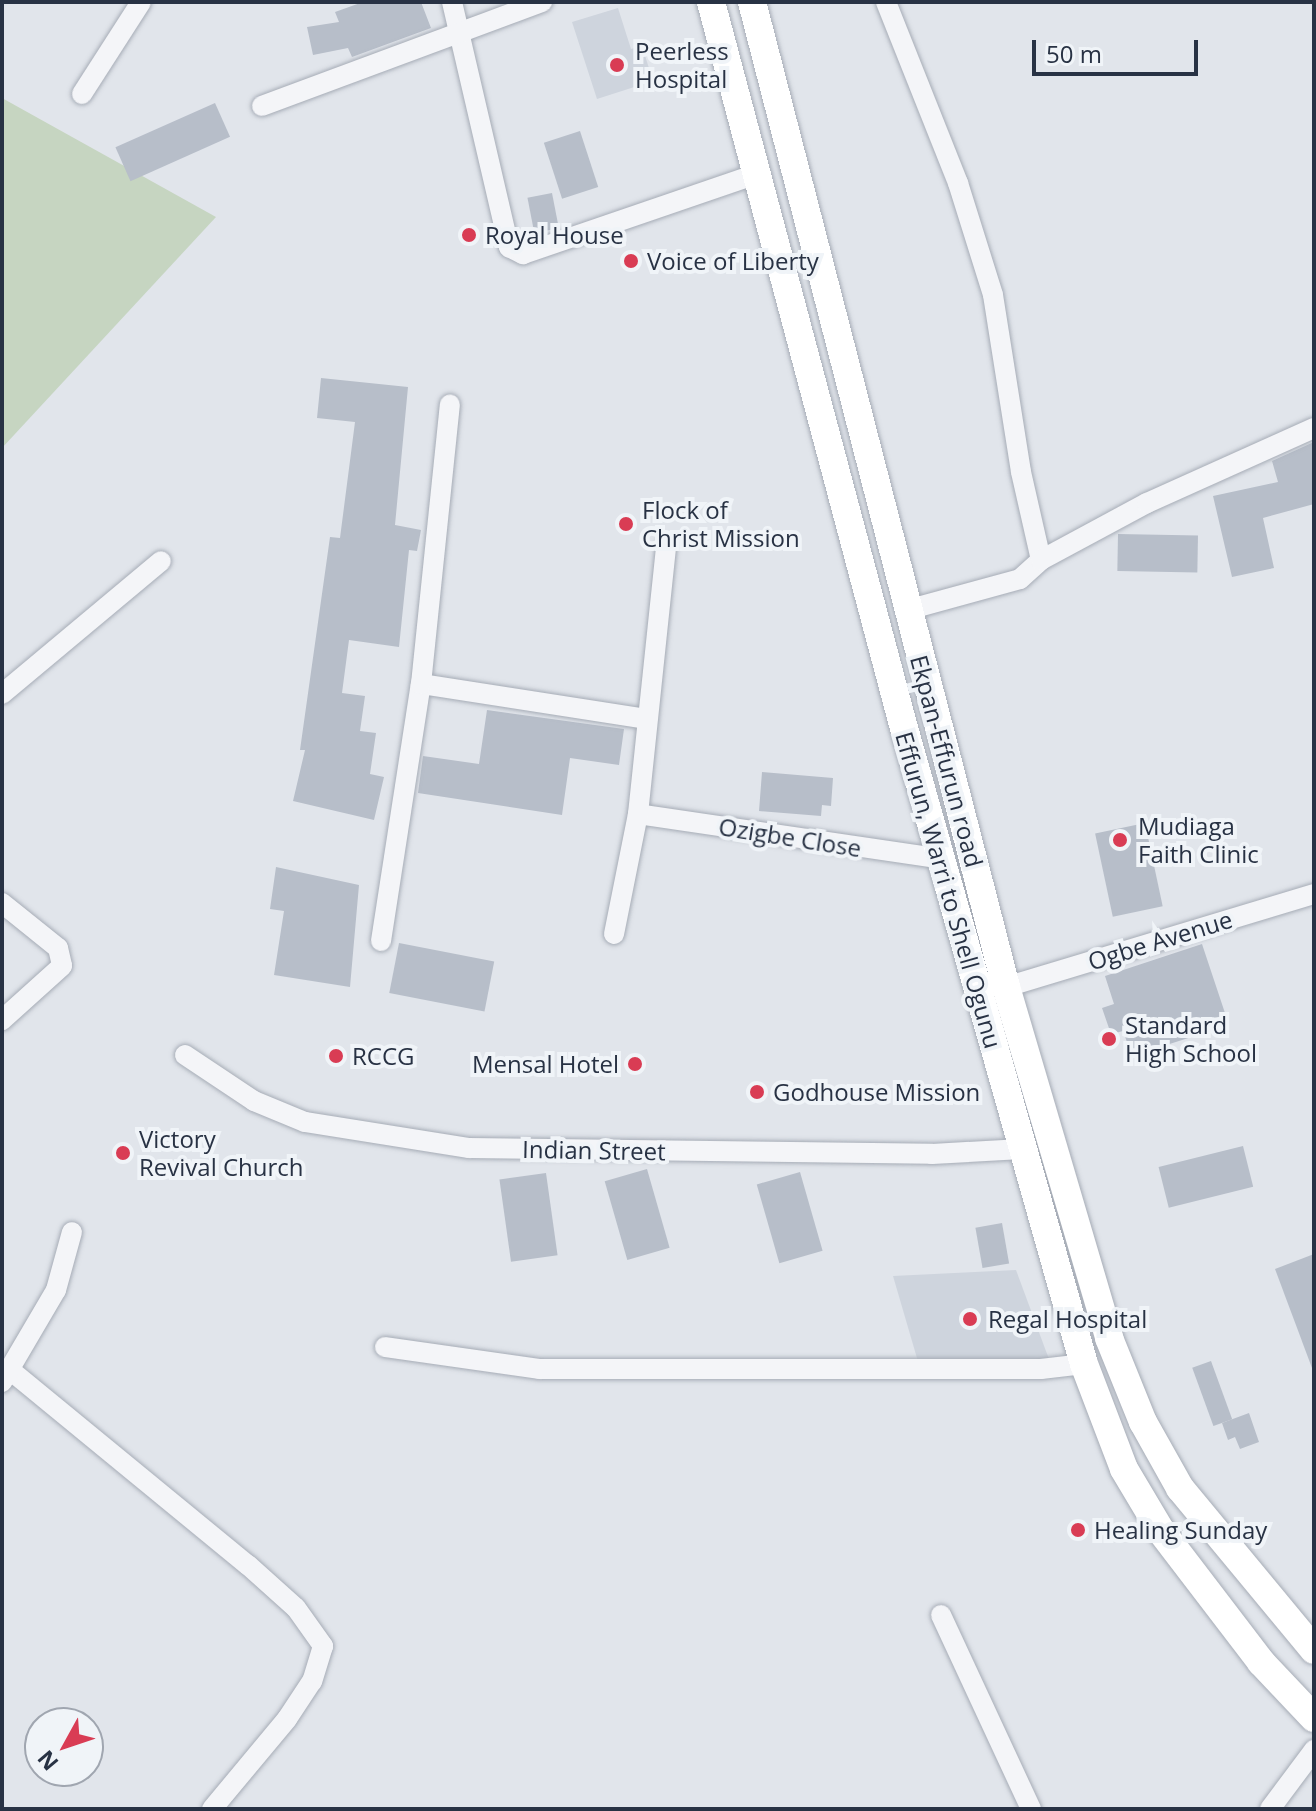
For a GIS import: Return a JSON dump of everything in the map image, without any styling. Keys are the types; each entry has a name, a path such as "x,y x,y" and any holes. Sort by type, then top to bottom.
{"main road":[{"name":"Effurun, Warri to Shell Ogunu","path":"711,2 1022,1149 1084,1364 1124,1469 1161,1531 1261,1662 1314,1718"},
{"name":"Ekpan-Effurun road","path":"752,2 1006,987 1109,1338 1143,1422 1180,1488 1314,1650"}],"street":[{"path":"82,94 141,2"},
{"path":"452,2 503,234 509,247 523,254 759,173"},
{"path":"262,106 542,2"},
{"path":"886,2 958,183 993,295 1021,472 1041,560"},
{"path":"381,941 421,684 450,405"},
{"path":"907,610 1020,579 1041,560 1147,503 1314,428"},
{"path":"614,934 638,814 666,546"},
{"path":"2,694 161,561"},
{"path":"421,684 647,719"},
{"name":"Ozigbe Close","path":"638,814 943,859"},
{"name":"Ogbe Avenue","path":"1006,987 1314,894"},
{"path":"2,903 58,948 62,966 2,1020"},
{"name":"Indian Street","path":"185,1055 254,1101 305,1122 469,1148 932,1154 1022,1149"},
{"path":"72,1232 56,1290 6,1375 260,1576 296,1608 323,1646 312,1681 287,1719 212,1809"},
{"path":"385,1347 539,1369 1041,1369 1084,1364"},
{"path":"941,1615 1031,1809"},
{"path":"1270,1809 1314,1750"}],"shaded area":[{"name":"Peerless Hospital","path":"618,8 631,49 642,46 653,81 597,99 572,22"},
{"name":"Regal Hospital","path":"1016,1270 1050,1362 919,1365 893,1276"}],"green space":[{"path":"2,98 216,217 2,448"}],"building":[{"path":"363,2 421,2 431,28 352,57 348,48 313,55 307,27 339,22 335,12"},
{"path":"215,103 230,137 130,181 115,147"},
{"path":"580,131 598,187 562,199 544,143"},
{"path":"552,193 559,228 534,233 527,198"},
{"path":"321,378 408,387 395,525 421,530 417,551 409,550 399,647 349,640 342,693 365,696 360,731 376,733 370,774 384,777 374,820 293,801 305,750 300,750 330,537 340,538 355,422 317,418"},
{"path":"1314,442 1314,504 1263,518 1274,568 1232,577 1213,496 1278,482 1272,461"},
{"path":"1118,534 1198,535 1197,572 1117,571"},
{"path":"487,710 624,729 619,765 570,758 562,815 418,793 423,756 479,764"},
{"path":"762,772 833,778 831,806 822,805 821,816 759,811"},
{"path":"1145,823 1163,906 1113,917 1095,834"},
{"path":"276,867 359,885 350,987 274,975 284,911 270,909"},
{"path":"399,943 494,962 484,1012 389,993"},
{"path":"1202,944 1229,1025 1132,1056 1123,1031 1111,1034 1102,1008 1114,1004 1105,976"},
{"path":"1243,1146 1253,1187 1169,1208 1159,1167"},
{"path":"647,1169 670,1248 627,1260 605,1181"},
{"path":"800,1172 823,1251 779,1263 757,1184"},
{"path":"546,1173 558,1255 511,1262 499,1180"},
{"path":"1002,1223 1009,1263 983,1268 975,1228"},
{"path":"1314,1254 1314,1368 1312,1368 1275,1269"},
{"path":"1211,1361 1232,1419 1213,1426 1192,1368"},
{"path":"1249,1413 1259,1442 1240,1449 1235,1437 1228,1440 1222,1423"}],"place":[{"name":"Peerless Hospital","path":"617,65"},
{"name":"Royal House","path":"469,235"},
{"name":"Voice of Liberty","path":"631,261"},
{"name":"Flock of Christ Mission","path":"626,524"},
{"name":"Mudiaga Faith Clinic","path":"1120,840"},
{"name":"Standard High School","path":"1109,1039"},
{"name":"RCCG","path":"336,1056"},
{"name":"Mensal Hotel","path":"635,1064"},
{"name":"Godhouse Mission","path":"757,1092"},
{"name":"Victory Revival Church","path":"123,1153"},
{"name":"Regal Hospital","path":"970,1319"},
{"name":"Healing Sunday","path":"1078,1530"}]}
